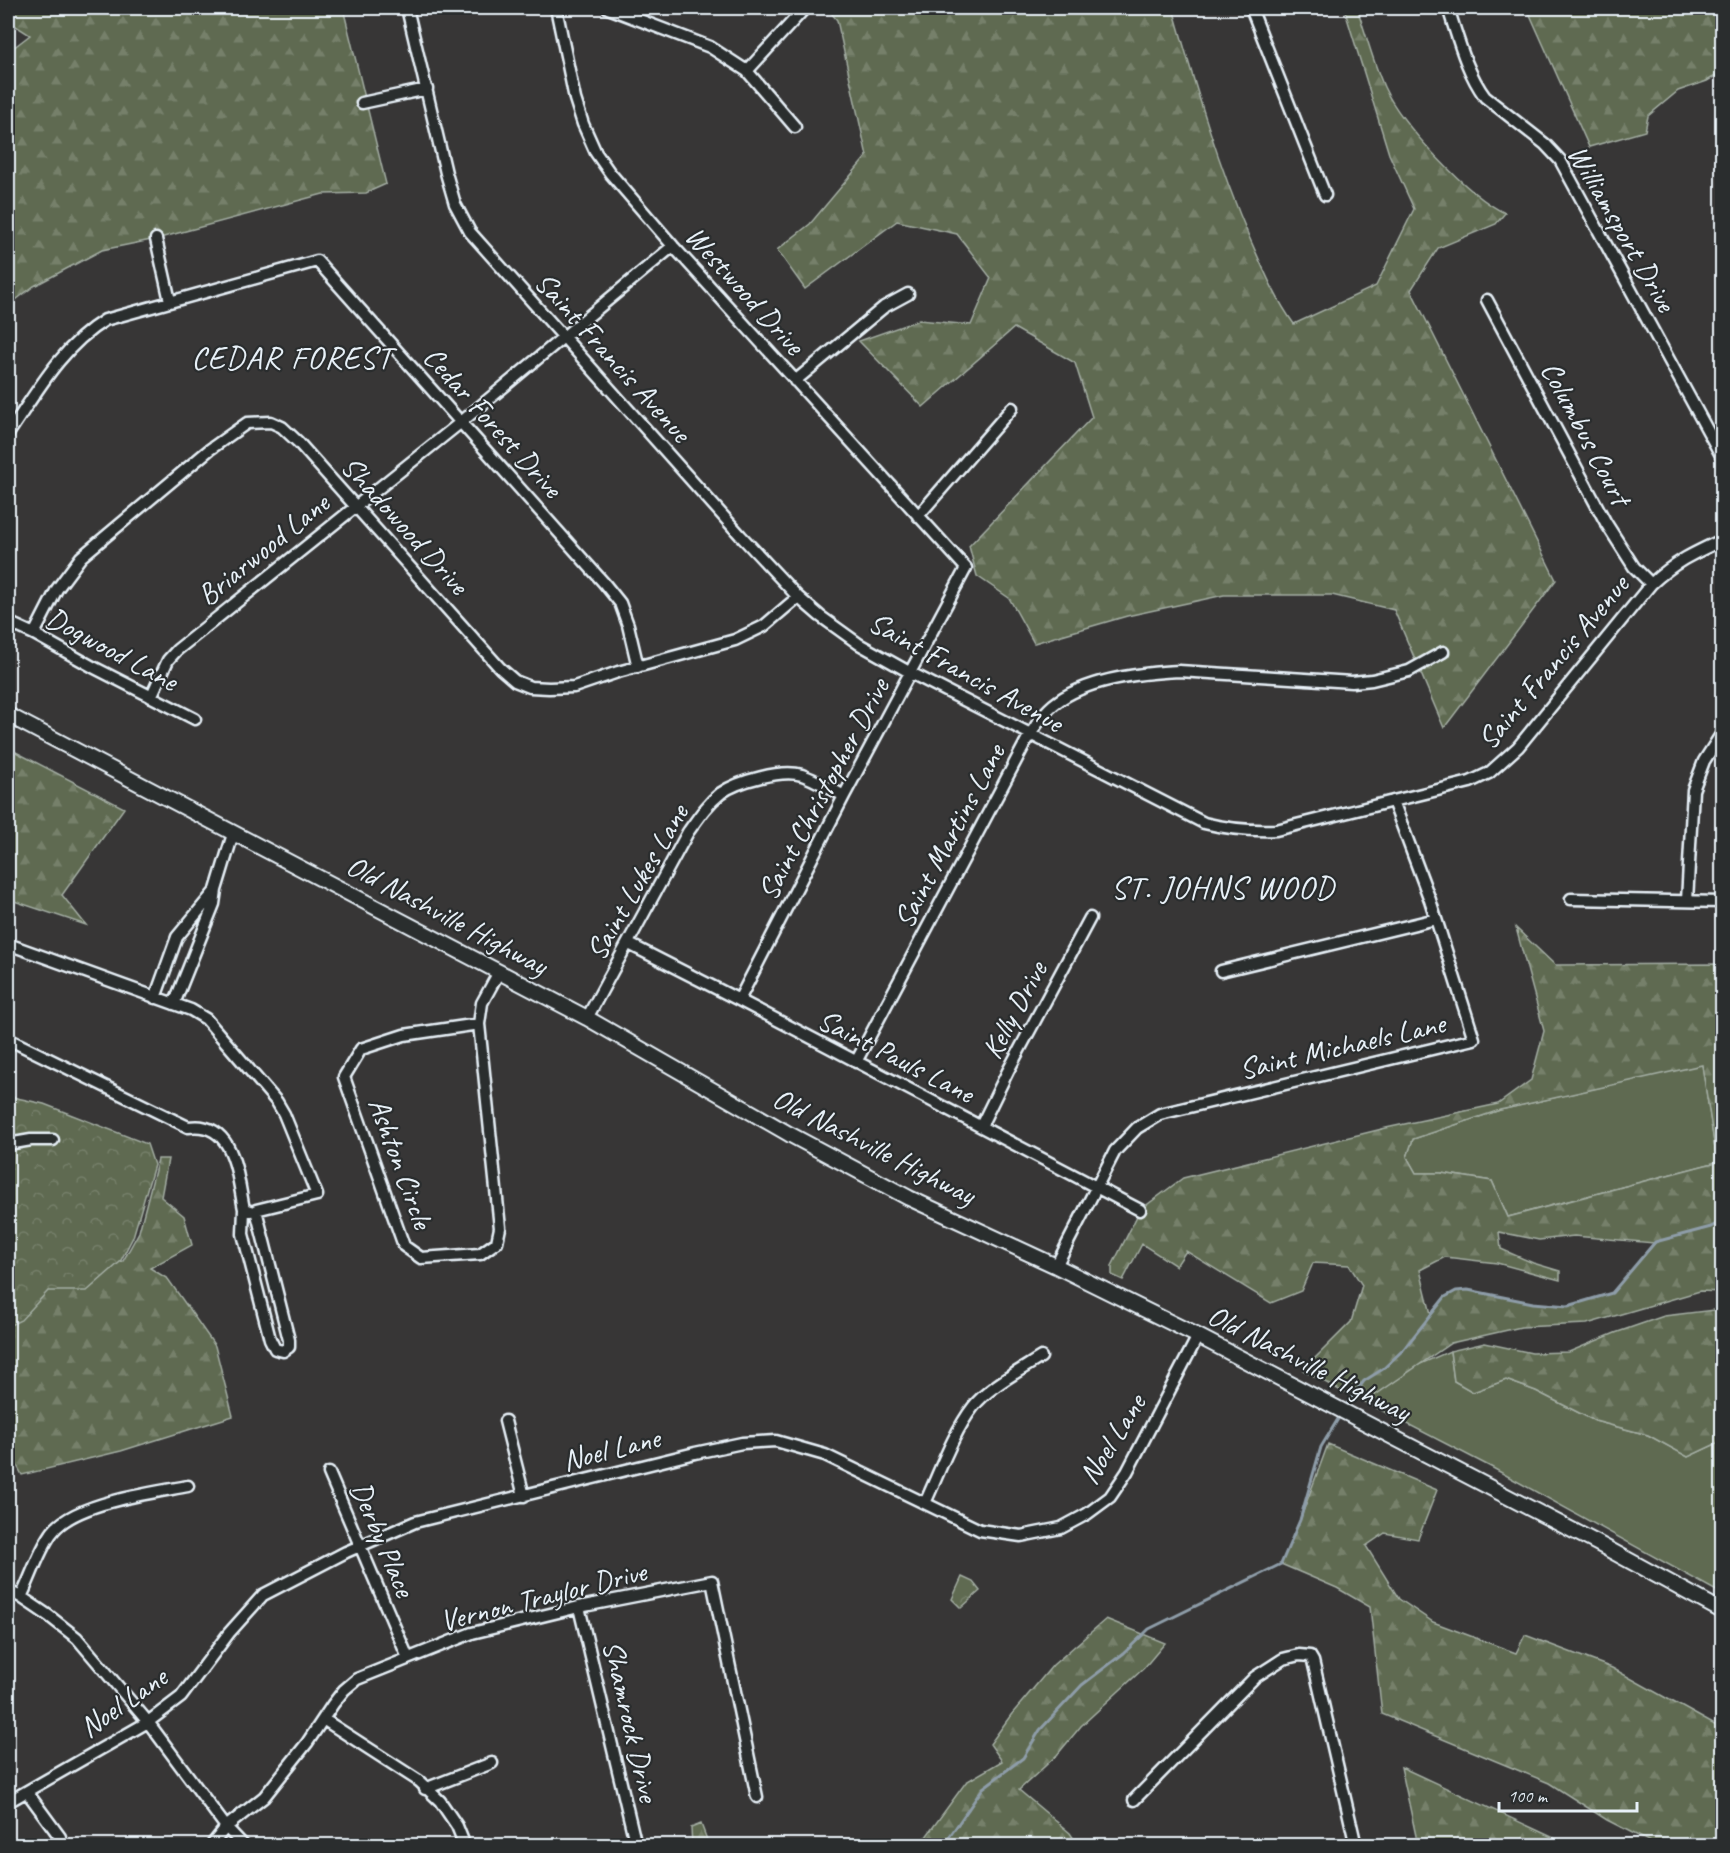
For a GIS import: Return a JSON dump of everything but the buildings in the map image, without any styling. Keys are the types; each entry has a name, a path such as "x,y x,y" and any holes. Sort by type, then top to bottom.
{"main road":[{"name":"Old Nashville Highway","path":"8,715 587,1018 789,1134 909,1198 1056,1266 1198,1336 1597,1543 1722,1611"}],"street":[{"name":"Saint Francis Avenue","path":"407,8 455,204 470,232 798,597 859,644 911,674 1204,823 1230,829 1276,830 1470,782 1489,773 1504,761 1651,584 1684,557 1722,540"},
{"name":"Westwood Drive","path":"560,8 575,99 596,153 610,173 673,246 966,568"},
{"path":"608,8 710,47 747,71 795,127"},
{"path":"747,71 806,8"},
{"path":"1251,8 1325,195"},
{"name":"Williamsport Drive","path":"1448,8 1466,61 1485,97 1545,144 1560,160 1722,457"},
{"path":"362,103 427,89"},
{"path":"156,239 170,301"},
{"name":"Briarwood Lane","path":"151,697 168,660 177,650 460,423 673,246"},
{"name":"Cedar Forest Drive","path":"8,434 61,357 90,329 117,315 317,261 620,603 638,667"},
{"path":"795,381 884,307 908,294"},
{"name":"Columbus Court","path":"1487,300 1606,523 1635,567 1651,584"},
{"path":"918,516 1012,408"},
{"name":"Shadowood Drive","path":"34,634 57,589 81,557 209,450 247,423 271,422 282,427 355,505 500,668 515,681 530,687 563,688 587,684 638,667 721,645 751,634 777,617 798,597"},
{"name":"Saint Christopher Drive","path":"739,1000 844,796 966,568"},
{"name":"Dogwood Lane","path":"8,622 195,719"},
{"name":"Saint Martins Lane","path":"856,1062 1029,736 1046,712 1068,696 1095,684 1139,674 1179,670 1352,682 1372,680 1409,671 1443,652"},
{"path":"1687,902 1693,790 1704,761 1722,733"},
{"name":"Saint Lukes Lane","path":"587,1018 688,832 708,805 723,792 750,780 778,773 801,775 844,796"},
{"name":"Saint Michaels Lane","path":"1056,1266 1115,1151 1137,1128 1160,1114 1474,1039 1436,919 1393,801"},
{"path":"174,1004 214,904 233,834"},
{"path":"155,998 177,938 216,890"},
{"path":"1571,900 1722,902"},
{"name":"Kelly Drive","path":"981,1126 1090,918"},
{"path":"1221,972 1436,919"},
{"path":"175,943 196,950"},
{"path":"8,944 174,1004 206,1018 277,1102 317,1195 250,1210"},
{"name":"Saint Pauls Lane","path":"629,944 1140,1210"},
{"name":"Ashton Circle","path":"479,1024 404,1035 361,1049 344,1077 404,1246 421,1258 480,1254 497,1242 500,1228 479,1024 482,1003 499,972"},
{"path":"8,1039 188,1127 198,1125 220,1135 233,1154 250,1210 289,1340 289,1347 283,1351 275,1349 270,1339 243,1234 250,1210"},
{"path":"8,1144 31,1140 53,1140"},
{"name":"Noel Lane","path":"8,1802 148,1722 181,1696 229,1633 263,1595 359,1546 415,1522 695,1453 742,1443 776,1441 825,1455 980,1530 1021,1536 1061,1528 1087,1514 1110,1497 1127,1472 1198,1336"},
{"path":"925,1503 955,1437 974,1406 1001,1383 1041,1357"},
{"path":"505,1421 524,1496"},
{"name":"Derby Place","path":"329,1473 408,1658"},
{"path":"21,1597 51,1533 68,1518 98,1505 188,1486"},
{"name":"Vernon Traylor Drive","path":"211,1845 226,1827 264,1797 344,1690 357,1679 472,1633 579,1607 712,1581 757,1797"},
{"path":"8,1591 21,1597 77,1638 148,1722 226,1827 244,1845"},
{"name":"Shamrock Drive","path":"579,1607 636,1845"},
{"path":"1134,1800 1255,1677 1283,1659 1299,1655 1310,1656 1356,1845"},
{"path":"323,1719 419,1781 440,1801 457,1826 465,1845"},
{"path":"425,1789 492,1763"},
{"path":"27,1792 60,1837 63,1845"}],"green space":[{"path":"8,8 343,8 386,184 366,193 323,194 156,239 102,250 34,286 8,306 8,52 30,35 8,21"},
{"path":"827,8 1173,8 1208,125 1238,211 1270,283 1294,324 1376,286 1414,209 1389,154 1344,8 1357,8 1384,87 1405,120 1437,158 1455,175 1490,204 1505,213 1496,224 1438,248 1411,290 1556,580 1444,728 1394,610 1332,595 1224,595 1127,616 1034,643 1009,598 977,576 969,546 1092,417 1075,363 1014,328 923,407 859,341 919,320 971,325 991,278 957,234 897,221 805,289 777,250 810,224 867,156 837,20"},
{"path":"1527,8 1722,8 1722,72 1707,81 1678,91 1648,116 1645,131 1589,147"},
{"path":"8,748 124,808 62,895 86,925 8,899"},
{"path":"1516,928 1555,965 1722,964 1722,1292 1700,1291 1587,1324 1521,1327 1451,1343 1365,1402 1355,1393 1362,1384 1351,1392 1343,1392 1303,1370 1351,1322 1362,1285 1349,1265 1313,1263 1301,1291 1271,1303 1186,1251 1176,1266 1142,1244 1123,1280 1112,1275 1112,1266 1140,1210 1183,1178 1386,1128 1498,1104 1531,1080 1544,1031","holes":["1702,1065 1717,1162 1508,1217 1492,1181 1441,1173 1416,1173 1407,1157 1413,1139 1500,1110","1499,1232 1539,1240 1574,1236 1655,1243 1612,1293 1568,1306 1533,1303 1468,1290 1456,1291 1445,1297 1431,1314 1420,1270 1445,1257 1497,1263 1560,1280 1560,1271 1533,1263 1501,1249"]},
{"path":"1702,1064 1717,1162 1508,1217 1492,1181 1441,1173 1416,1173 1407,1157 1413,1139 1500,1110"},
{"path":"8,1096 44,1104 147,1144 154,1165 133,1237 120,1262 87,1291 48,1291 21,1320 8,1326"},
{"path":"158,1159 168,1159 161,1197 184,1216 192,1245 150,1268 168,1279 215,1346 233,1416 121,1451 22,1475 8,1448 8,1339 11,1336 9,1318 28,1293 91,1268 123,1261 139,1232"},
{"path":"1722,1309 1722,1441 1688,1457 1648,1435 1595,1421 1536,1391 1506,1380 1473,1392 1454,1381 1450,1351 1485,1343 1532,1353 1569,1352 1664,1316"},
{"path":"1450,1351 1454,1381 1473,1392 1506,1380 1536,1391 1595,1421 1648,1435 1688,1457 1722,1441 1722,1594 1491,1467 1365,1402 1418,1365"},
{"path":"1328,1444 1437,1490 1418,1539 1385,1533 1366,1546 1399,1599 1433,1622 1516,1653 1525,1635 1612,1668 1722,1729 1722,1837 1717,1845 1656,1845 1607,1820 1549,1783 1382,1714 1370,1607 1337,1588 1281,1564"},
{"path":"962,1577 973,1582 980,1591 961,1608 952,1599"},
{"path":"1106,1619 1165,1643 1144,1668 1081,1726 1057,1755 1019,1790 1070,1833 1078,1845 920,1845 966,1782 1002,1761 990,1744 1011,1715 1053,1665"},
{"path":"1401,1767 1569,1845 1418,1845"},
{"path":"701,1824 709,1845 692,1845 691,1828"}],"waterway":[{"path":"1344,1408 1364,1381 1383,1369 1403,1350 1445,1297 1456,1291 1468,1290 1533,1303 1568,1306 1612,1293 1655,1242 1711,1227 1722,1221"},
{"path":"943,1846 983,1788 1023,1758 1040,1730 1082,1685 1124,1653 1149,1629 1281,1564 1300,1520 1321,1447 1341,1414"}],"district":[{"name":"CEDAR FOREST","path":"292,357"},
{"name":"ST. JOHNS WOOD","path":"1223,887"}]}
